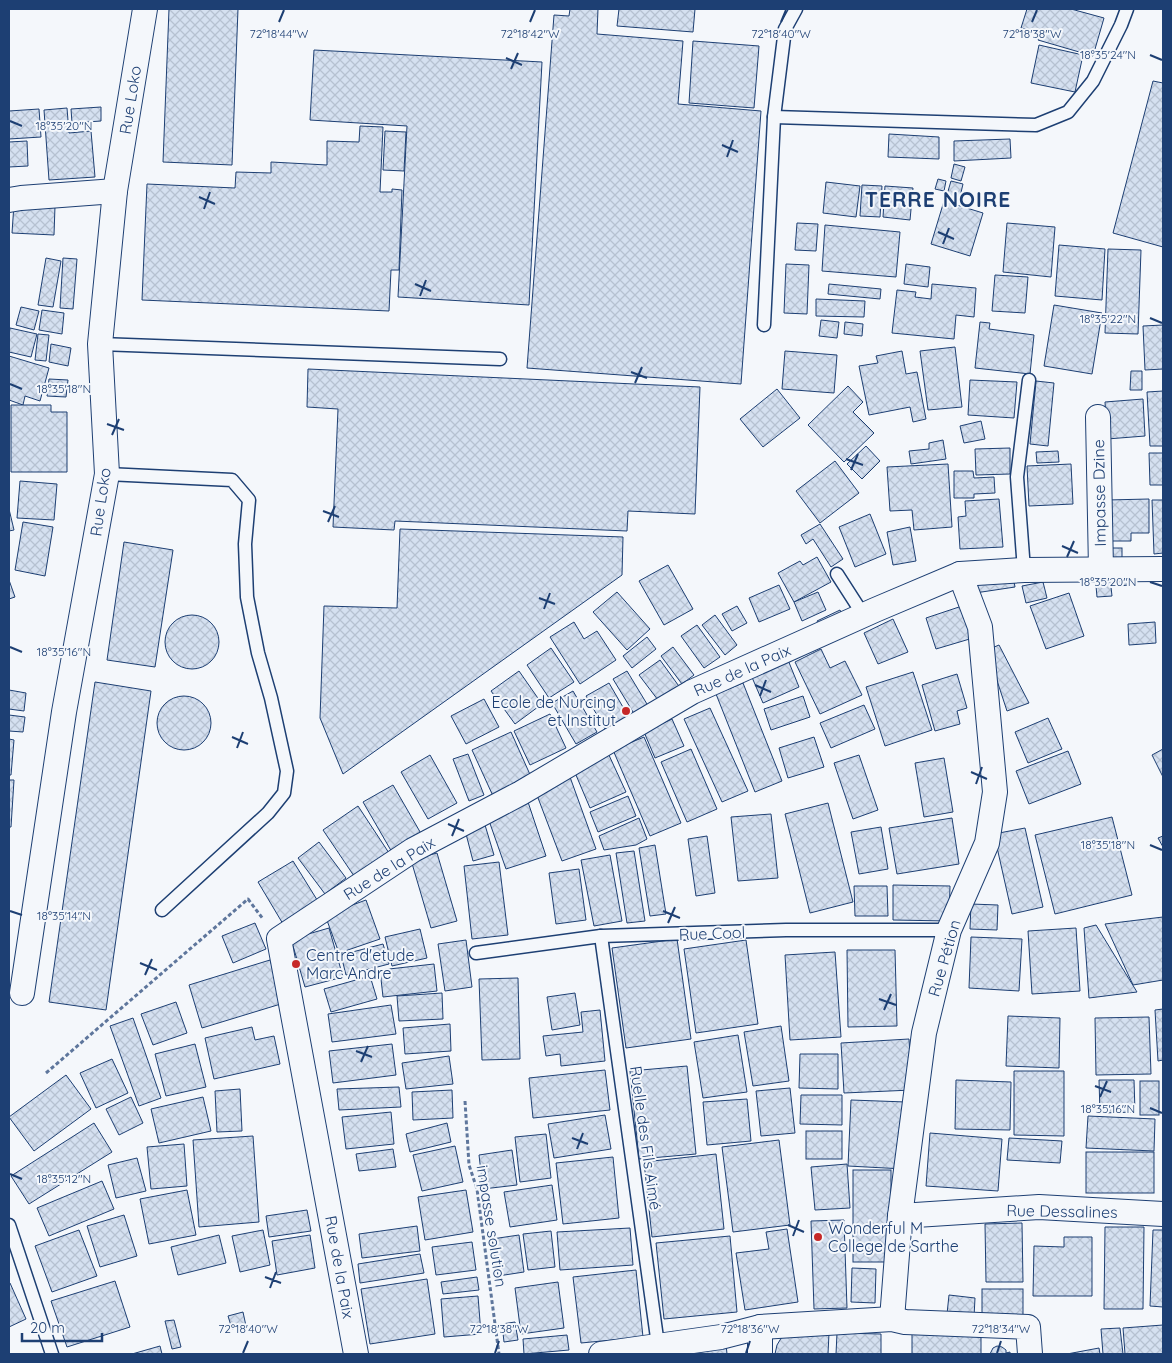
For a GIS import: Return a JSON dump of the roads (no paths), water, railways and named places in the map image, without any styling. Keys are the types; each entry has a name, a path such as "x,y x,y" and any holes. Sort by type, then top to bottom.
{"street":[{"name":"Rue Loko","path":"22,993 64,712 106,474 100,344 115,191 145,9"},
{"path":"9,200 115,191"},
{"name":"Impasse Dzine","path":"1098,417 1101,570"},
{"path":"960,574 1024,570 1163,568"},
{"name":"Rue de la Paix","path":"356,1354 279,939 413,850 521,794 692,692 960,574"},
{"name":"Rue Pétion","path":"892,1319 900,1216 924,1033 949,930 987,842 995,792 980,627 960,574"},
{"name":"Rue Dessalines","path":"900,1216 1039,1207 1163,1214"},
{"path":"601,1354 722,1337 760,1327 892,1319 906,1322 1028,1327 1030,1354"},
{"path":"760,1327 760,1354"}],"lane":[{"path":"764,325 774,117 785,29 796,9"},
{"path":"774,117 1036,125 1068,112 1093,81 1127,9"},
{"path":"100,344 500,359"},
{"path":"1024,570 1017,477 1029,380"},
{"path":"106,474 232,480 249,500 244,544 247,597 258,653 271,698 287,771 284,793 268,812 162,910"},
{"path":"836,574 864,616"},
{"name":"Rue Cool","path":"476,953 601,936 786,930 949,930"},
{"name":"Ruelle des Fils Aimé","path":"601,936 658,1345"},
{"path":"9,1224 52,1354"}],"place":[{"name":"Ecole de Nurcing et Institut","path":"626,711"},
{"name":"Centre d'etude Marc Andre","path":"296,964"},
{"name":"Wonderful M College de Sarthe","path":"818,1237"}],"district":[{"name":"TERRE NOIRE","path":"938,199"}]}
